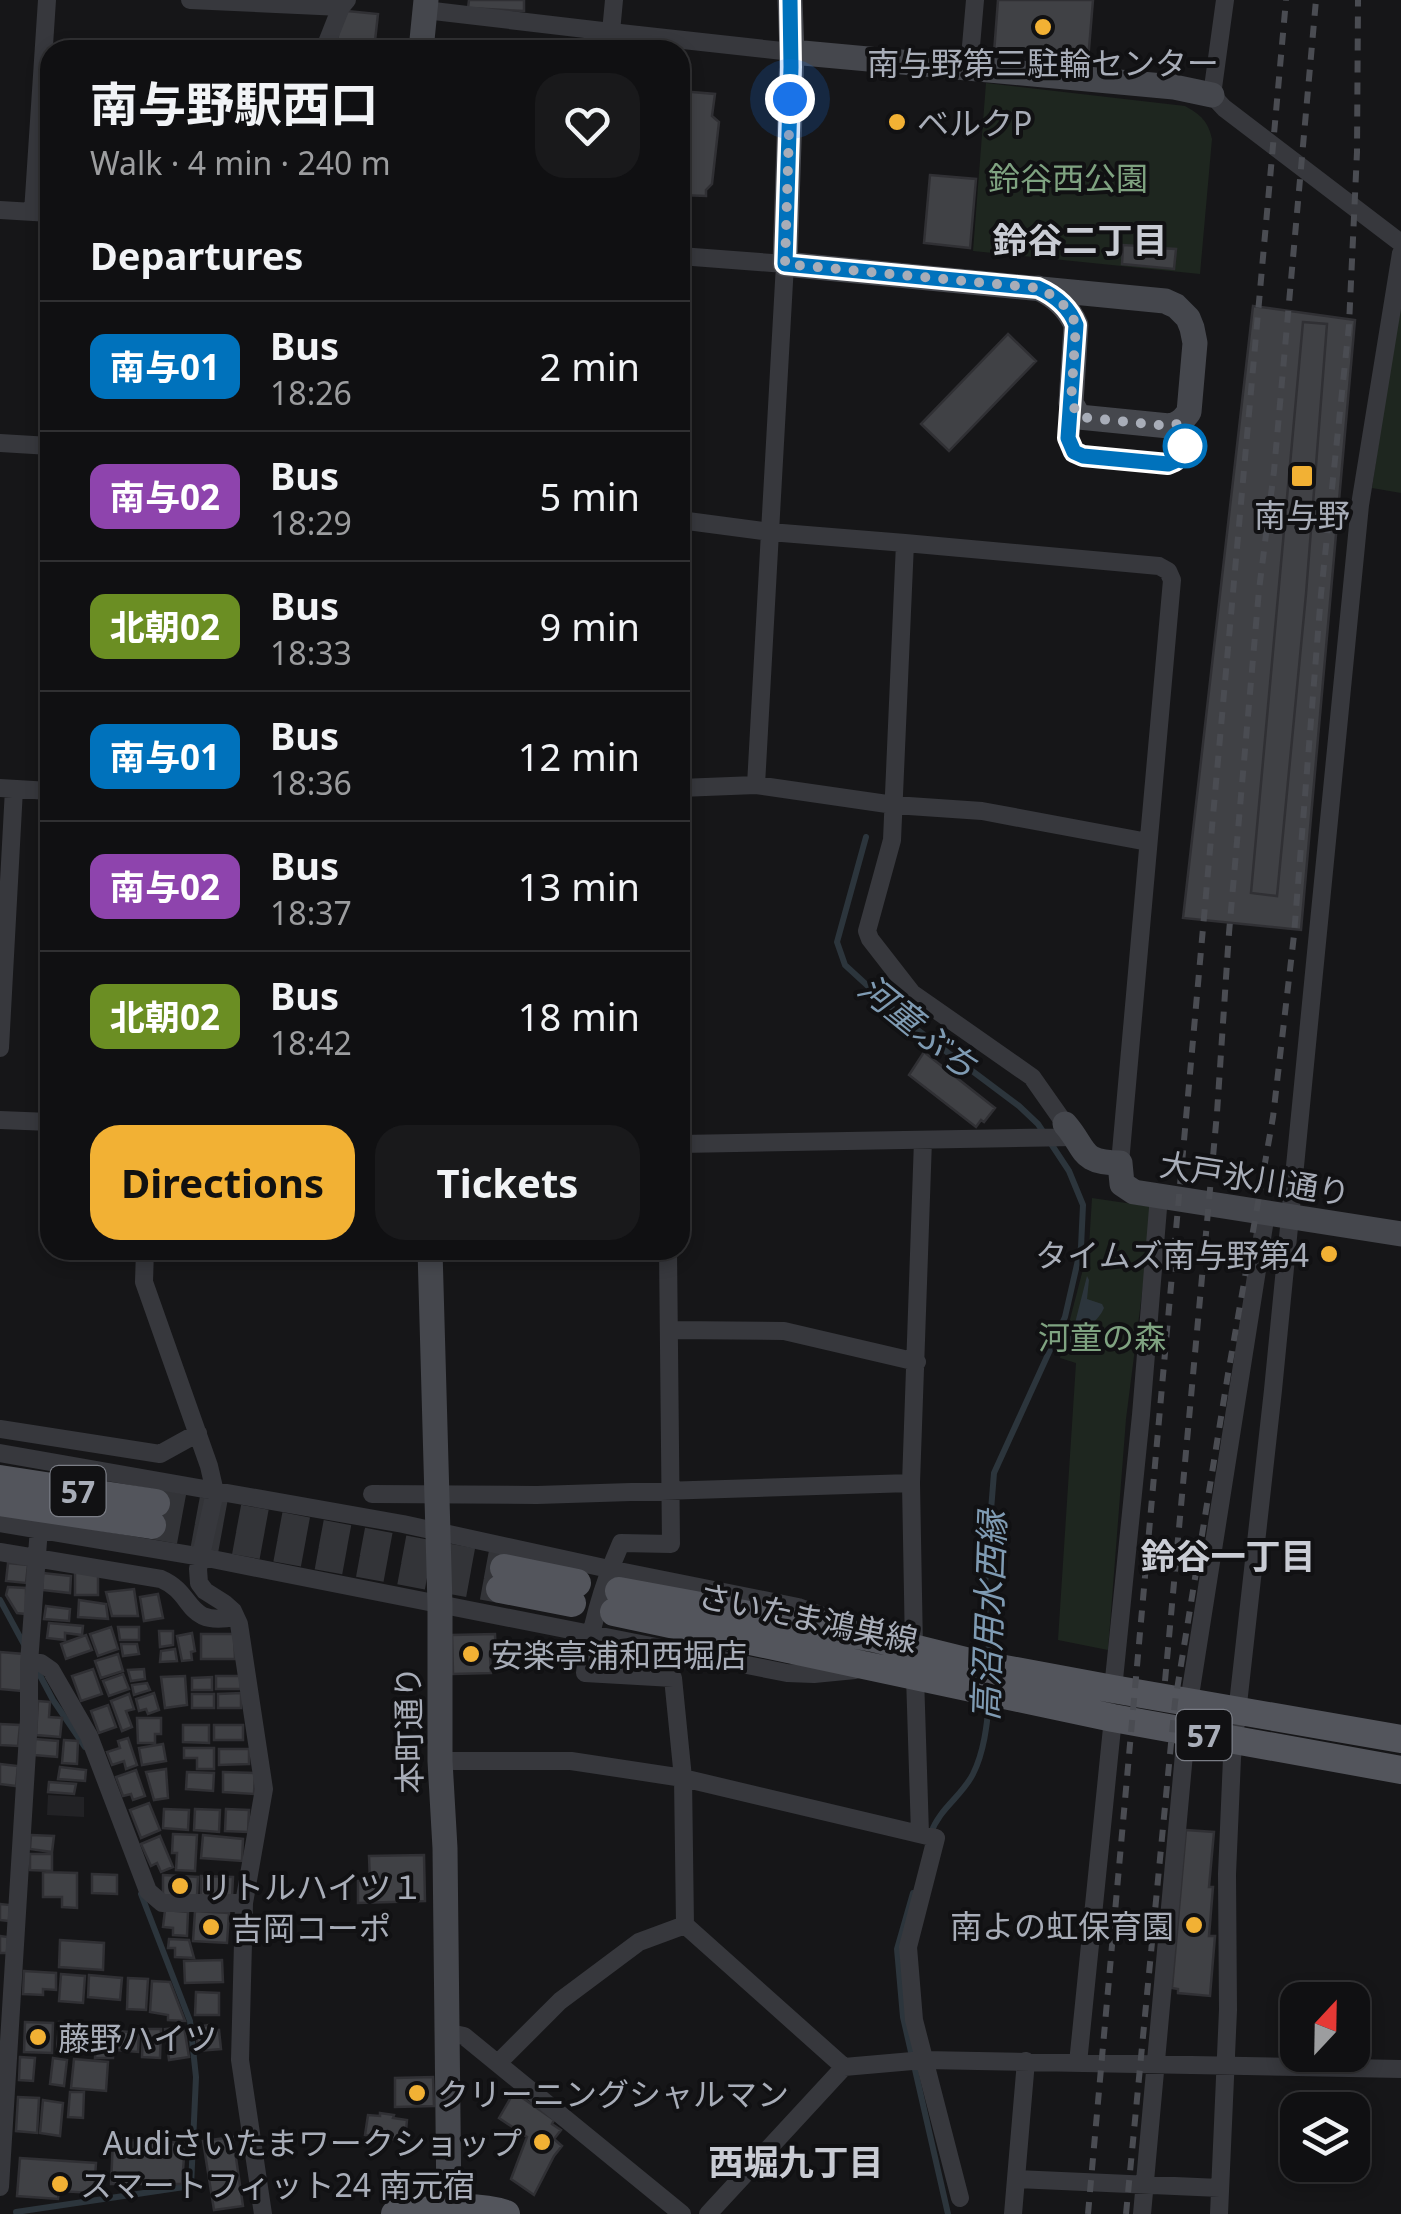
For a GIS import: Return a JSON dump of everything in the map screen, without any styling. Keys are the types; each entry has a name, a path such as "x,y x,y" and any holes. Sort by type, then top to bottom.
{"main road":[{"name":"57","path":"0,1479 154,1514 0,1502"},
{"path":"502,1579 575,1593"},
{"name":"さいたま鴻巣線","path":"614,1591 876,1668 914,1662"},
{"name":"さいたま鴻巣線","path":"614,1591 873,1638 914,1662 1113,1703 1186,1732 1401,1770"},
{"name":"さいたま鴻巣線","path":"1113,1703 1189,1702 1401,1738"},
{"path":"395,2214 483,2208 506,2214"}],"street":[{"path":"45,40 46,0"},
{"path":"190,0 344,4 328,40"},
{"path":"610,40 614,0"},
{"path":"756,785 785,264 790,0"},
{"path":"969,68 975,0"},
{"path":"1212,95 1224,0"},
{"path":"422,40 425,5 605,40"},
{"path":"690,46 969,68 1212,95 1401,243"},
{"path":"0,210 40,213"},
{"path":"1189,1702 1277,1215 1360,505 1401,253"},
{"path":"690,257 785,264 1106,294 1165,301 1188,318 1195,343 1189,412 1177,424 1079,417 1071,402 1076,325 1092,300 1106,294"},
{"path":"1038,288 1054,295 1072,314 1076,325"},
{"path":"0,444 40,446"},
{"path":"690,521 770,532 905,543 1159,566 1168,571 1172,580 1120,1163 1092,1160 1059,1135 1032,1077 912,993 867,931 892,840 905,543"},
{"path":"690,788 756,785 982,812 1148,842"},
{"path":"0,1048 7,788 40,790"},
{"path":"0,1120 40,1122"},
{"path":"690,1144 1059,1135"},
{"path":"924,1140 912,1483 914,1662 926,1835 908,1948 914,2020 960,2198"},
{"name":"大戸氷川通り","path":"1120,1163 1120,1179 1134,1192 1401,1234"},
{"path":"1078,2063 1159,1196"},
{"path":"1219,2214 1228,2010 1227,1858 1236,1710 1273,1390 1277,1215"},
{"path":"145,1260 144,1282 210,1466 215,1492 198,1569 199,1583 204,1591 224,1603 239,1624 264,1789 244,1903 240,2060 263,2214"},
{"name":"本町通り","path":"430,1260 450,2211"},
{"path":"668,1260 671,1544 620,1543 614,1591 591,1636 585,1673 674,1678 684,1778 684,1925 844,2067"},
{"path":"669,1330 784,1331 917,1362"},
{"path":"0,1429 160,1454 198,1433"},
{"path":"0,1453 437,1531 614,1591"},
{"path":"372,1494 537,1495 912,1483"},
{"path":"0,1523 202,1556 788,1673 876,1668"},
{"path":"0,2187 39,1528"},
{"path":"0,1552 161,1579 170,1583 188,1606 202,1616 220,1620 236,1617"},
{"path":"29,1663 41,1662 51,1670 89,1736 148,1891 162,1903 244,1903"},
{"path":"1142,2214 1186,1732"},
{"path":"440,1761 571,1761 684,1778 926,1835"},
{"path":"498,2063 560,2001 639,1942 684,1925"},
{"path":"445,2032 464,2036 682,2214"},
{"path":"708,2214 844,2067 924,2060 1401,2069"},
{"path":"1013,2214 1026,2061"},
{"path":"1016,2178 1220,2188"}],"shaded area":[{"path":"1087,1276 1087,1299 1104,1308 1070,1344 1069,1336"},
{"path":"48,1795 84,1797 84,1817 47,1815"}],"green space":[{"name":"鈴谷西公園","path":"986,83 1185,106 1200,116 1212,139 1200,274 973,251"},
{"path":"1401,290 1401,493 1372,488"},
{"name":"河童の森","path":"1092,1198 1153,1207 1126,1419 1108,1650 1058,1640 1076,1363 1060,1358 1089,1246"}],"building":[{"path":"469,0 524,0 524,11 468,8"},
{"name":"南与野第三駐輪センター","path":"998,0 1093,0 1088,61 994,53"},
{"path":"347,11 378,14 375,40 337,40"},
{"path":"690,92 715,94 712,116 719,122 712,184 706,196 690,195"},
{"path":"930,175 976,179 970,248 924,243"},
{"path":"1140,241 1176,249 1174,269 1122,264 1123,245 1140,246"},
{"path":"1253,306 1355,320 1301,930 1183,918"},
{"path":"1303,322 1327,324 1277,896 1251,893"},
{"path":"1008,334 1036,361 949,451 921,424"},
{"path":"924,1052 995,1108 984,1122 981,1120 976,1127 909,1075"},
{"path":"8,1563 28,1565 26,1583 6,1581"},
{"path":"75,1571 98,1575 98,1595 75,1595"},
{"path":"43,1573 71,1576 70,1593 42,1590"},
{"path":"8,1587 26,1588 26,1614 17,1613 6,1595"},
{"path":"134,1589 138,1616 112,1616 106,1592"},
{"path":"158,1594 163,1618 144,1621 140,1597"},
{"path":"79,1600 106,1604 108,1619 78,1617"},
{"path":"46,1606 70,1609 69,1621 44,1619"},
{"path":"49,1623 83,1626 82,1635 65,1633 65,1640 47,1638"},
{"path":"111,1627 118,1649 98,1656 90,1634"},
{"path":"118,1627 139,1627 139,1640 120,1640"},
{"path":"159,1631 173,1631 173,1645 160,1647"},
{"path":"192,1633 192,1660 182,1661 177,1636"},
{"path":"201,1634 234,1634 235,1659 201,1659"},
{"path":"495,1634 496,1656 490,1656 491,1673 453,1674 452,1635"},
{"path":"86,1635 92,1650 66,1659 61,1644"},
{"path":"121,1644 137,1644 139,1654 123,1656"},
{"path":"175,1649 177,1661 160,1662 161,1651"},
{"path":"0,1652 24,1654 21,1691 0,1689"},
{"path":"118,1654 123,1671 101,1678 95,1661"},
{"path":"93,1669 102,1694 81,1701 72,1676"},
{"path":"144,1669 145,1679 131,1681 128,1670"},
{"path":"123,1674 129,1689 109,1696 103,1681"},
{"path":"185,1676 187,1705 165,1708 161,1677"},
{"path":"216,1676 240,1676 241,1689 216,1689"},
{"path":"212,1677 212,1690 192,1690 192,1678"},
{"path":"147,1683 150,1690 134,1695 132,1685"},
{"path":"154,1693 159,1710 148,1714 146,1709 139,1711 136,1699"},
{"path":"241,1693 241,1708 218,1708 218,1694"},
{"path":"129,1694 134,1709 126,1711 132,1727 122,1731 111,1701"},
{"path":"192,1694 214,1694 214,1708 192,1708"},
{"path":"38,1701 50,1702 49,1717 62,1718 60,1737 36,1735"},
{"path":"108,1705 116,1727 99,1733 91,1711"},
{"path":"137,1718 161,1718 161,1734 155,1734 155,1743 138,1743"},
{"path":"0,1724 20,1725 18,1746 0,1745"},
{"path":"183,1725 209,1725 209,1743 183,1742"},
{"path":"214,1725 243,1725 243,1740 214,1740"},
{"path":"128,1738 137,1765 126,1769 124,1761 112,1765 107,1752 120,1748 118,1741"},
{"path":"35,1739 58,1741 57,1757 34,1755"},
{"path":"64,1740 78,1741 77,1764 62,1763"},
{"path":"163,1744 166,1761 142,1765 139,1748"},
{"path":"184,1748 214,1748 214,1769 197,1769 197,1758 184,1758"},
{"path":"219,1749 249,1749 249,1764 219,1765"},
{"path":"0,1764 18,1766 16,1786 0,1784"},
{"path":"60,1767 86,1770 85,1781 58,1779"},
{"path":"166,1769 168,1798 154,1800 146,1772"},
{"path":"136,1770 145,1796 133,1800 131,1794 123,1796 116,1777"},
{"path":"187,1772 214,1773 213,1791 186,1789"},
{"path":"223,1772 255,1773 254,1794 223,1792"},
{"path":"49,1782 76,1784 74,1794 48,1792"},
{"path":"149,1803 160,1830 141,1838 130,1810"},
{"path":"164,1809 189,1810 188,1830 163,1828"},
{"path":"195,1809 220,1810 219,1832 194,1830"},
{"path":"226,1809 249,1810 248,1832 225,1831"},
{"path":"1186,1830 1214,1832 1209,1887 1213,1887 1209,1936 1215,1936 1210,1996 1178,1993 1178,1989 1172,1988"},
{"path":"173,1834 197,1835 195,1871 176,1870"},
{"path":"31,1835 54,1836 52,1852 30,1849"},
{"path":"203,1835 243,1839 242,1861 201,1858"},
{"path":"160,1836 173,1867 161,1872 157,1863 151,1866 141,1844"},
{"path":"30,1854 52,1854 52,1871 30,1870"},
{"path":"424,1855 425,1901 358,1903 358,1881 370,1881 369,1856"},
{"path":"43,1872 77,1873 77,1908 62,1907 62,1897 43,1897"},
{"path":"92,1874 117,1875 117,1894 92,1893"},
{"name":"リトルハイツ１","path":"163,1875 198,1877 197,1896 163,1895"},
{"path":"201,1876 233,1877 232,1897 201,1896"},
{"path":"0,1904 10,1905 9,1921 0,1920"},
{"path":"165,1910 188,1912 187,1936 173,1935 173,1928 163,1927"},
{"name":"吉岡コーポ","path":"195,1911 229,1913 227,1943 193,1941"},
{"path":"0,1936 8,1937 7,1953 0,1953"},
{"path":"169,1939 189,1940 194,1958 175,1957 175,1948 168,1948"},
{"path":"60,1940 104,1943 103,1970 59,1967"},
{"path":"222,1960 223,1982 185,1983 184,1961"},
{"path":"24,1971 56,1973 56,1990 43,1989 43,1995 23,1994"},
{"path":"61,1974 85,1976 83,2003 59,2001"},
{"path":"89,1975 122,1978 120,2000 88,1997"},
{"path":"128,1978 148,1979 146,2010 127,2009"},
{"path":"152,1981 170,1982 185,2021 168,2020 168,2015 150,2012"},
{"path":"196,1992 219,1993 219,2015 195,2015"},
{"name":"藤野ハイツ","path":"25,2022 53,2023 52,2053 24,2052"},
{"path":"59,2022 91,2024 89,2052 57,2050"},
{"path":"97,2024 115,2025 113,2058 95,2058"},
{"path":"209,2025 210,2031 219,2030 221,2049 198,2051 196,2027"},
{"path":"184,2027 189,2057 169,2060 165,2029"},
{"path":"143,2029 161,2029 160,2058 142,2057"},
{"path":"118,2031 139,2033 138,2052 117,2050"},
{"path":"20,2057 35,2058 33,2081 19,2080"},
{"path":"53,2058 67,2060 64,2086 50,2084"},
{"path":"74,2059 108,2062 106,2091 71,2088"},
{"path":"433,2077 434,2106 395,2107 395,2078"},
{"path":"70,2092 84,2092 83,2118 68,2117"},
{"name":"Audiさいたまワークショップ","path":"514,2092 554,2120 552,2124 561,2130 554,2139 562,2146 534,2195 511,2179 527,2137 499,2118"},
{"path":"18,2097 39,2098 37,2133 16,2131"},
{"path":"43,2100 63,2103 60,2136 40,2133"},
{"path":"380,2113 407,2120 405,2141 365,2135 368,2115"},
{"path":"233,2137 243,2206 214,2210 203,2141"},
{"path":"113,2139 185,2143 182,2184 111,2184"},
{"path":"20,2158 96,2163 94,2193 59,2191 58,2199 17,2196"}],"waterway":[{"name":"高沼用水西縁","path":"866,837 837,942 845,965 907,1022 1038,1124 1069,1171 1083,1205 1081,1247 1065,1317 994,1473 984,1597 990,1660"},
{"path":"0,1600 26,1648"},
{"path":"36,1668 85,1747"},
{"name":"高沼用水西縁","path":"931,1833 977,1766 989,1702"},
{"name":"高沼用水西縁","path":"913,1893 897,1949 903,2017 948,2214"},
{"path":"16,2212 191,2186 196,2077 190,2021 141,1894"}],"tunnel":[{"path":"156,1503 504,1568"},
{"path":"152,1525 500,1589"}],"railway":[{"path":"1088,2214 1286,0"},
{"path":"1165,1681 1217,1113 1259,590 1274,471 1316,0"},
{"path":"1126,2214 1175,1702 1273,1117 1294,935 1321,594 1349,325 1357,152 1358,0"}],"bus line":[{"name":"南与01","path":"790,0 785,264 1038,288 1054,295 1072,314 1076,325 1068,438 1074,452 1168,464 1182,454 1185,446"}],"place":[{"name":"南与野第三駐輪センター","path":"1043,27"},
{"name":"ベルクP","path":"897,122"},
{"name":"南与野","path":"1302,476"},
{"name":"タイムズ南与野第4","path":"1329,1254"},
{"name":"安楽亭浦和西堀店","path":"471,1654"},
{"name":"リトルハイツ１","path":"180,1886"},
{"name":"南よの虹保育園","path":"1194,1925"},
{"name":"吉岡コーポ","path":"211,1927"},
{"name":"藤野ハイツ","path":"38,2037"},
{"name":"クリーニングシャルマン","path":"417,2093"},
{"name":"Audiさいたまワークショップ","path":"542,2142"},
{"name":"スマートフィット24 南元宿","path":"60,2184"}],"district":[{"name":"鈴谷二丁目","path":"1080,239"},
{"name":"鈴谷一丁目","path":"1228,1555"},
{"name":"西堀九丁目","path":"796,2161"}],"route":[{"path":"790,99 785,264 1038,288 1054,295 1072,314 1076,325 1071,402 1079,417 1177,424 1185,446"}],"water label":[{"name":"河童ぶち","path":"919,1026"}]}
